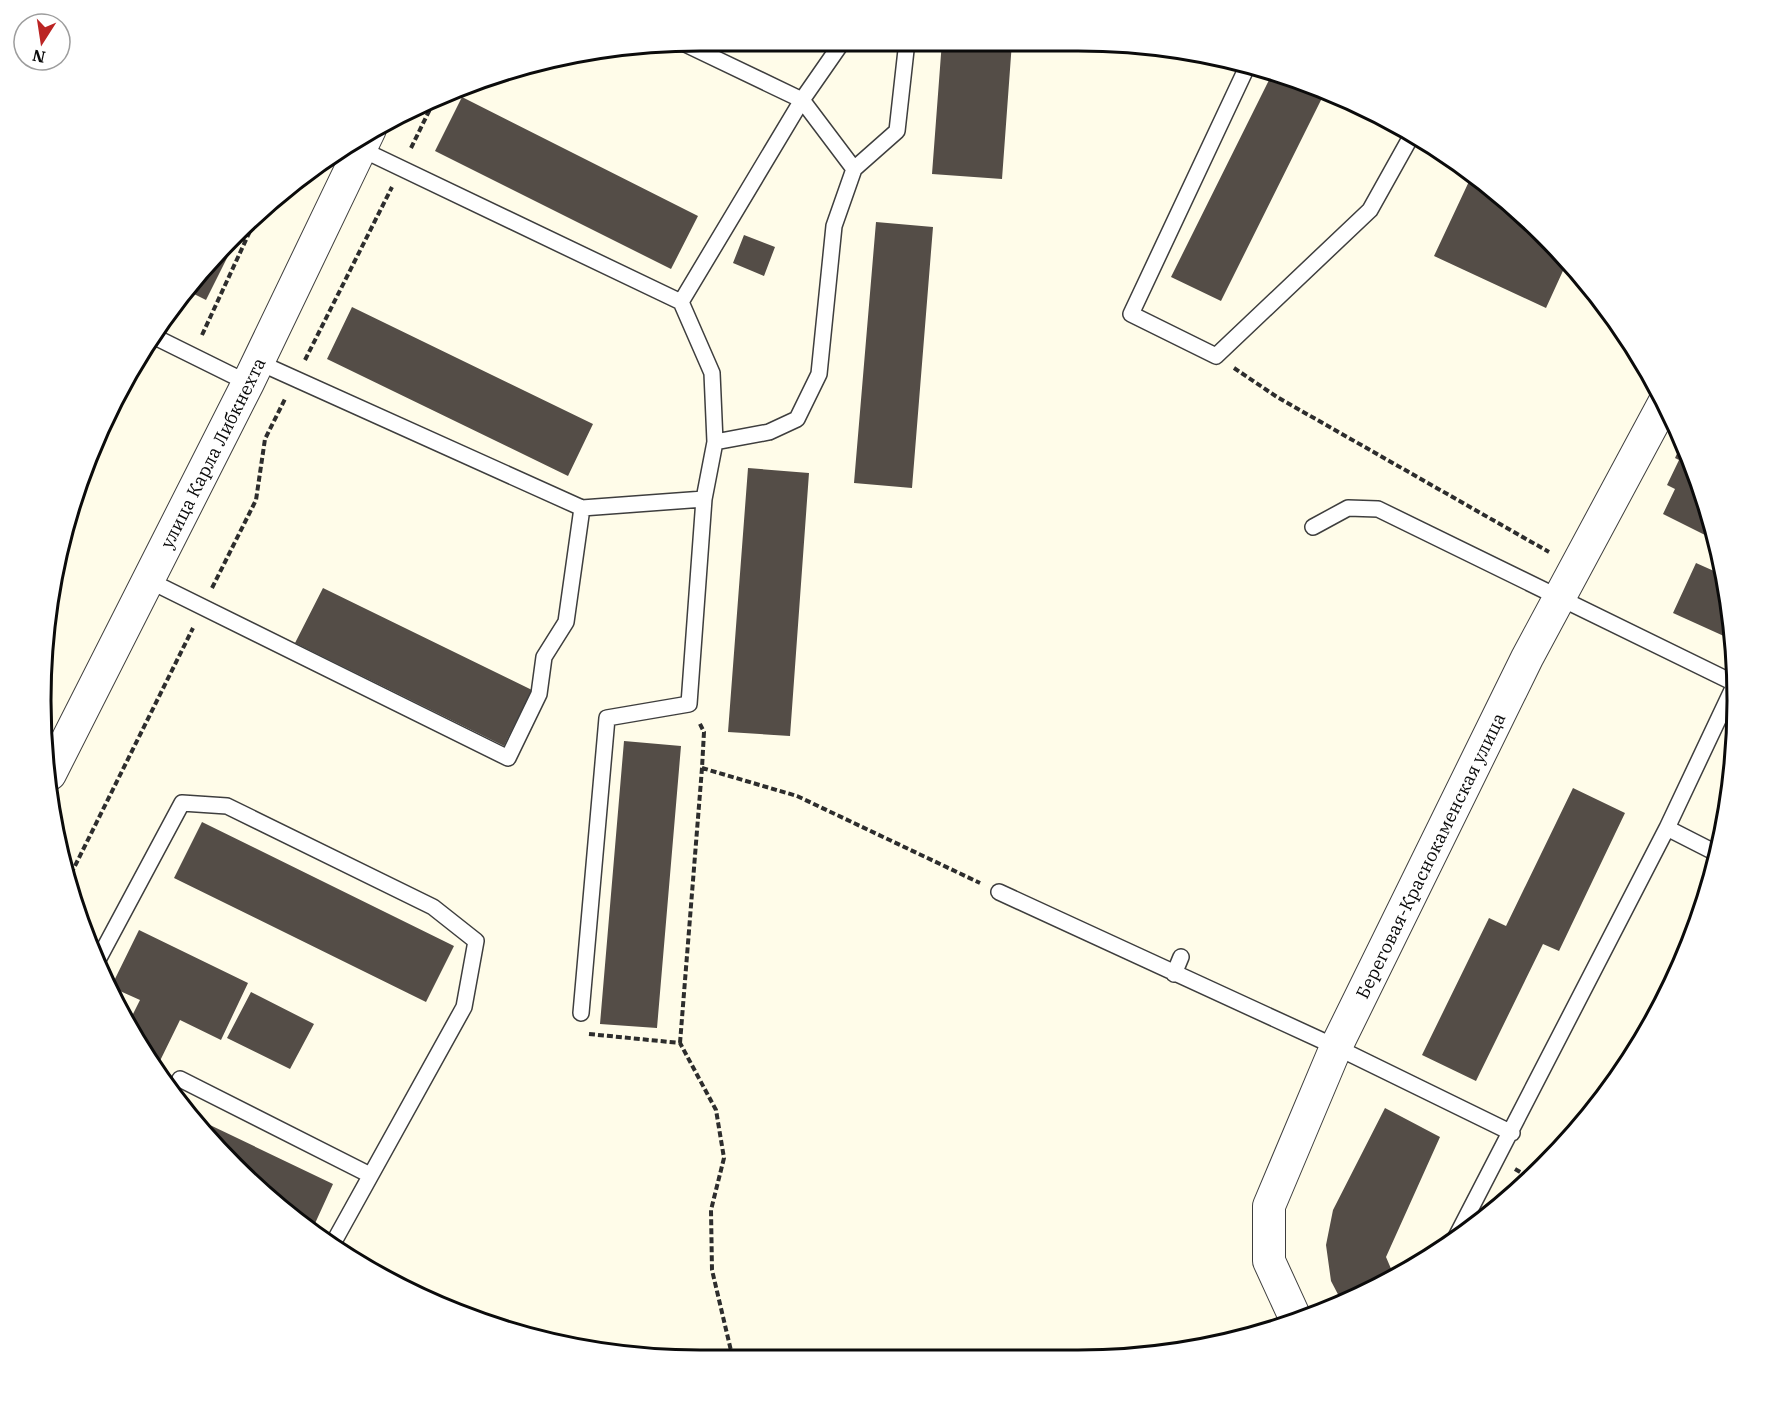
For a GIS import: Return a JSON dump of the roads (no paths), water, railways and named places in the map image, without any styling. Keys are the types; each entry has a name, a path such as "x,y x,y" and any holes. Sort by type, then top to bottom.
{"street":[{"name":"улица Карла Либкнехта","path":"55,765 253,373 361,147"},
{"name":"Береговая-Краснокаменская улица","path":"1293,1313 1269,1261 1269,1206 1336,1047 1560,597 1659,412"}],"lane":[{"path":"700,51 802,100 854,169"},
{"path":"681,302 802,100 836,51"},
{"path":"715,441 769,432 797,418 819,374 834,226 854,169 897,131 906,51"},
{"path":"1244,73 1131,314 1216,356 1370,210 1408,142"},
{"path":"369,142 400,169 681,302 712,373 715,441 704,499 688,704 607,718 581,1013"},
{"path":"160,340 192,356 253,373 295,380 582,507 704,499"},
{"path":"148,580 508,758 539,694 544,657 566,622 582,507"},
{"path":"1313,527 1348,508 1378,510 1727,680"},
{"path":"1464,1222 1667,828 1727,699"},
{"path":"102,953 182,803 227,806 433,907 476,940 464,1007 336,1238"},
{"path":"1667,828 1710,850"},
{"path":"999,892 1336,1047 1512,1133"},
{"path":"1174,974 1181,957"},
{"path":"180,1078 370,1175"}]}
